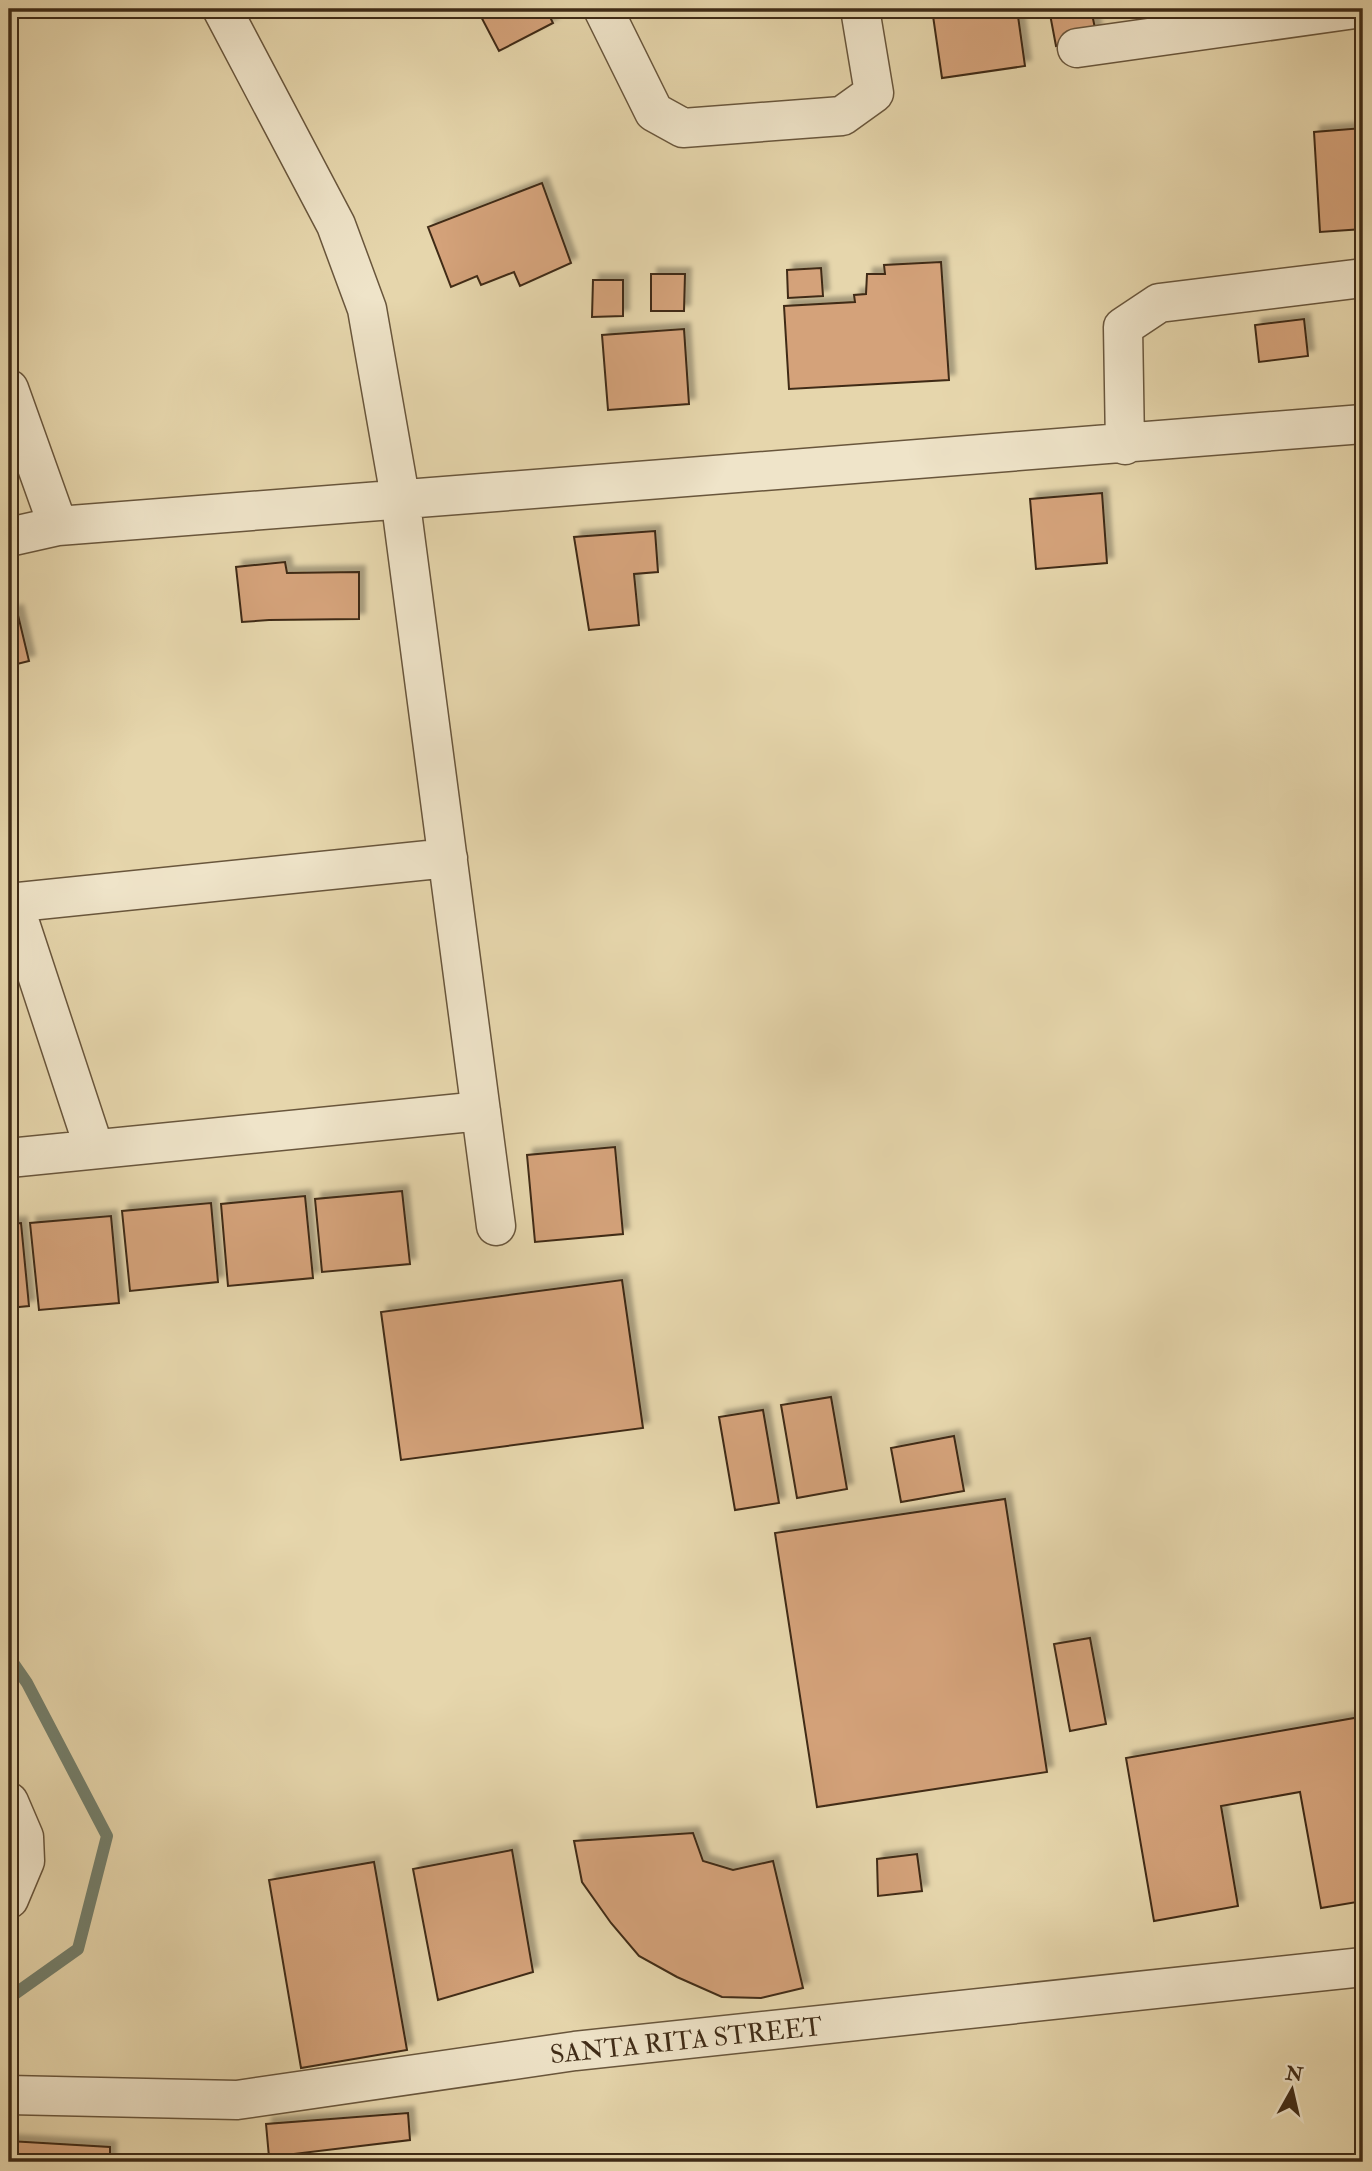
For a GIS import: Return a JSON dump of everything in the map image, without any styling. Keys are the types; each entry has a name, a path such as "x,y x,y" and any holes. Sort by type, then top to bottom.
{"street":[{"path":"222,9 336,225 367,309 400,497 496,1226"},
{"path":"603,9 654,112 683,128 842,116 874,93 860,9"},
{"path":"1077,48 1130,24 1355,9"},
{"path":"1125,445 1123,327 1159,303 1363,278"},
{"path":"9,389 58,526"},
{"path":"9,537 58,526 400,497 1125,445 1363,424"},
{"path":"94,1148 11,902 448,858"},
{"path":"9,1158 481,1111"},
{"path":"9,1802 24,1837 25,1861 9,1899"},
{"name":"SANTA RITA STREET","path":"9,2095 237,2100 575,2051 1363,1967"}],"building":[{"path":"477,9 546,9 553,23 499,51"},
{"path":"932,9 1017,9 1025,66 942,78"},
{"path":"1049,9 1091,9 1097,38 1056,46"},
{"path":"1363,128 1363,229 1320,232 1314,132"},
{"path":"542,183 571,263 520,286 514,272 481,285 477,276 451,287 428,227"},
{"path":"941,262 949,380 789,389 784,306 855,302 854,295 866,294 867,274 885,274 884,265"},
{"path":"821,268 823,296 788,298 787,270"},
{"path":"651,274 685,274 684,311 651,311"},
{"path":"593,280 623,280 623,316 592,317"},
{"path":"1304,319 1308,356 1259,362 1255,325"},
{"path":"684,329 689,404 608,410 602,335"},
{"path":"1102,493 1107,563 1036,569 1030,499"},
{"path":"655,531 658,572 634,574 639,625 589,630 574,537"},
{"path":"285,562 287,573 359,572 359,619 242,622 236,567"},
{"path":"17,611 29,661 9,666 9,613"},
{"path":"615,1147 623,1234 535,1242 527,1155"},
{"path":"402,1191 410,1264 322,1272 315,1199"},
{"path":"305,1196 313,1278 228,1286 221,1204"},
{"path":"211,1203 218,1282 130,1291 122,1211"},
{"path":"111,1216 119,1303 39,1310 30,1223"},
{"path":"21,1223 29,1306 9,1308 9,1224"},
{"path":"622,1280 643,1428 401,1460 381,1312"},
{"path":"831,1397 847,1489 797,1498 781,1405"},
{"path":"763,1410 779,1503 735,1510 719,1417"},
{"path":"954,1436 964,1491 901,1502 891,1448"},
{"path":"1005,1499 1047,1772 817,1807 775,1533"},
{"path":"1090,1638 1106,1724 1070,1731 1054,1644"},
{"path":"1360,1717 1363,1738 1363,1901 1321,1908 1300,1792 1221,1806 1238,1906 1154,1921 1126,1758"},
{"path":"693,1833 703,1861 733,1870 773,1861 803,1988 761,1998 722,1997 677,1977 639,1956 582,1882 574,1841"},
{"path":"512,1850 533,1972 438,2000 413,1869"},
{"path":"917,1854 922,1891 878,1896 877,1859"},
{"path":"374,1862 407,2050 301,2068 269,1880"},
{"path":"408,2113 410,2140 269,2157 266,2124"},
{"path":"9,2141 110,2147 110,2162 9,2162"}],"waterway":[{"path":"9,1657 27,1683 107,1836 78,1949 9,1998"}]}
